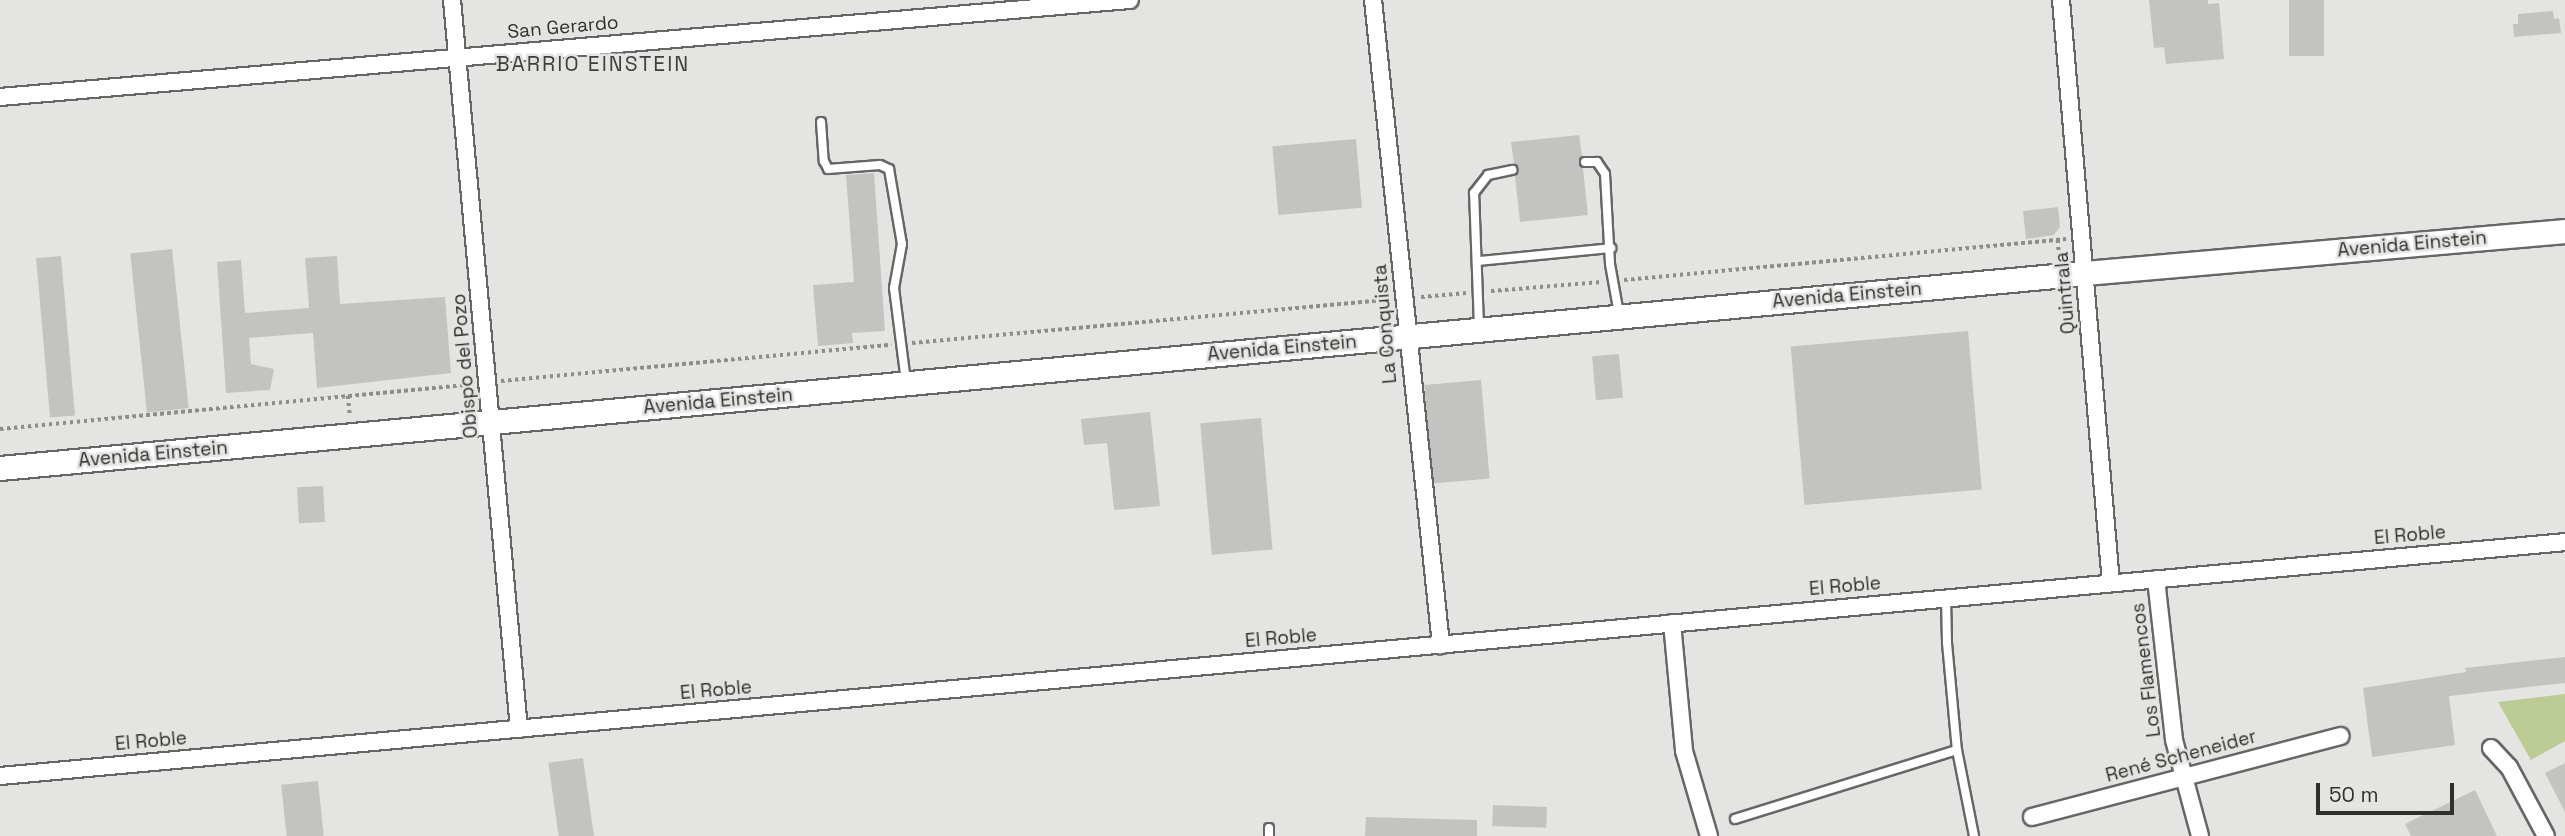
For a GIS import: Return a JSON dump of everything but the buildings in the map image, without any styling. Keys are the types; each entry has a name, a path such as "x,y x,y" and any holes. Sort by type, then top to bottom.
{"main road":[{"name":"Avenida Einstein","path":"0,468 2085,273 2565,231"}],"street":[{"name":"Obispo del Pozo","path":"452,0 519,729"},
{"name":"San Gerardo","path":"0,97 1130,0"},
{"name":"La Conquista","path":"1373,0 1441,645"},
{"name":"Quintrala","path":"2061,0 2111,583"},
{"name":"El Roble","path":"0,776 2565,541"},
{"name":"Los Flamencos","path":"2156,579 2172,722 2200,836"},
{"path":"1672,623 1684,751 1709,836"},
{"name":"René Scheneider","path":"2032,817 2342,736"},
{"path":"2491,748 2509,767 2546,836"}],"lane":[{"path":"821,122 824,161 828,169 880,165 889,169 902,244 894,288 906,383"},
{"path":"1584,162 1597,162 1605,174 1612,281 1619,317"},
{"path":"1479,330 1476,292 1479,261 1474,193 1488,175 1512,170"},
{"path":"1479,261 1611,248"},
{"path":"1946,598 1947,643 1957,750 1974,836"},
{"path":"1735,819 1957,750"}],"path":[{"path":"0,429 2081,237"}],"green space":[{"path":"2565,694 2565,741 2531,760 2498,702"}],"district":[{"name":"BARRIO EINSTEIN","path":"593,64"}]}
